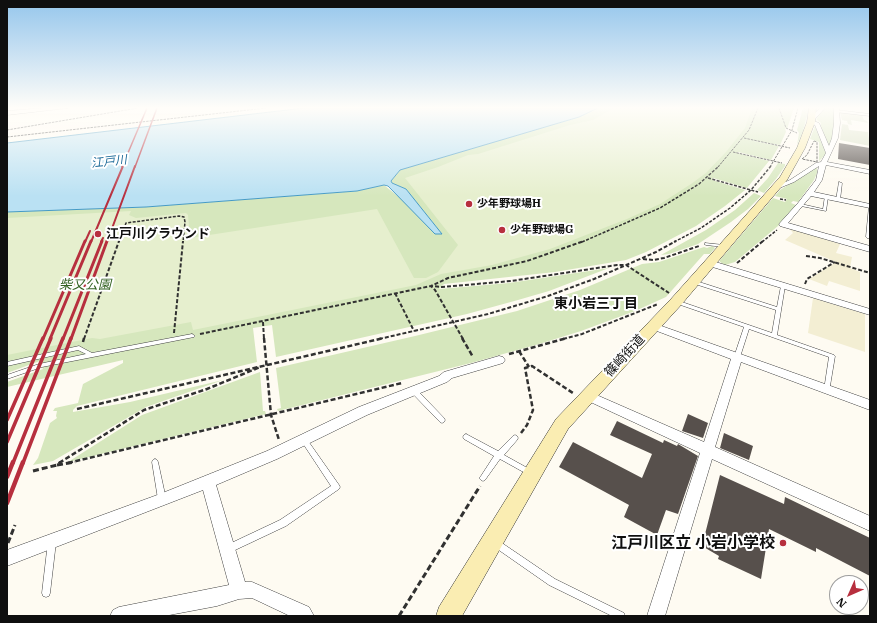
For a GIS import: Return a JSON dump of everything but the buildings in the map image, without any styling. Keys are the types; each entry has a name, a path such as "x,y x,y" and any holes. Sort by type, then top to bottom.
{"main road":[{"name":"篠崎街道","path":"448,616 562,424 582,395 653,326 674,298 694,282 706,256 724,246 777,187 784,178 806,137"}],"street":[{"path":"822,137 829,153"},
{"path":"777,187 792,181 820,163 829,153 835,137"},
{"path":"820,163 870,172"},
{"path":"820,163 819,180 801,205 783,224 870,249"},
{"path":"809,193 870,207"},
{"path":"706,256 783,286 870,312"},
{"path":"653,326 870,405"},
{"path":"656,616 737,357"},
{"path":"7,558 208,482 304,440 363,411 443,379 448,375 502,358"},
{"path":"582,395 709,450 870,524"},
{"path":"208,482 239,591"},
{"path":"119,616 217,597 239,591 252,590 302,613 305,616"}],"lane":[{"path":"838,200 840,183"},
{"path":"801,205 825,210 826,197"},
{"path":"870,207 868,236 870,237"},
{"path":"706,244 724,246"},
{"path":"694,282 779,309"},
{"path":"774,336 783,286"},
{"path":"674,298 747,327 832,356 827,390"},
{"path":"737,357 747,327"},
{"path":"7,377 41,365 192,336"},
{"path":"7,364 79,348 91,355"},
{"path":"414,391 442,420"},
{"path":"466,437 532,474"},
{"path":"483,478 499,455 515,438"},
{"path":"228,549 283,523 336,487 304,440"},
{"path":"155,462 162,500"},
{"path":"492,540 552,582 621,616"},
{"path":"46,593 53,541"}],"path":[{"path":"76,409 454,322 548,296 594,279 642,259 701,228 730,208 751,190 774,161 789,137"},
{"path":"192,336 430,286 448,278 527,261 596,237 660,208 708,178 744,138 788,148"},
{"path":"802,159 807,155 814,141 817,142 820,163"},
{"path":"733,152 780,163"},
{"path":"708,178 755,192"},
{"path":"79,348 85,338 126,222 179,216 184,218 185,222 173,340"},
{"path":"734,264 783,224"},
{"path":"642,259 653,260 664,258 706,244"},
{"path":"699,246 706,256"},
{"path":"806,256 835,262 870,273"},
{"path":"803,292 807,279 835,262"},
{"path":"430,286 442,287 511,281 608,266 626,265 674,298"},
{"path":"430,286 435,290 454,322 475,362"},
{"path":"395,293 414,332"},
{"path":"502,358 519,351 582,334 660,303"},
{"path":"263,322 271,415 282,450"},
{"path":"519,351 529,367"},
{"path":"57,464 144,410 207,389 266,365"},
{"path":"515,438 517,438 527,425 533,410 525,368 532,366 554,382 582,395"},
{"path":"33,471 57,464 78,462 402,383"},
{"path":"398,616 484,480 483,478"},
{"path":"7,546 15,525"}],"shaded area":[{"path":"789,228 840,244 836,253 852,257 850,268 860,272 860,291 829,281 827,286 809,279 836,262 785,240 793,233"},
{"path":"813,298 865,314 865,352 808,333"}],"green space":[{"name":"柴又公園","path":"511,137 784,137 780,145 748,140 779,146 771,160 737,153 769,161 747,188 713,178 712,180 745,190 696,226 646,252 626,260 555,272 444,284 439,289 509,283 609,268 549,291 467,314 276,357 272,325 253,328 257,362 77,406 73,412 130,402 223,380 146,407 53,461 33,465 38,458 50,423 57,418 57,411 53,411 55,408 78,403 83,384 123,363 123,360 7,387 7,382 43,369 40,361 7,373 7,212 146,207 357,191 384,185 438,229 406,189 392,184 391,181 400,170"},
{"name":"江戸川グラウンド","path":"532,137 738,137 706,173 660,204 627,219 550,249 492,265 441,274 416,285 193,330 191,322 100,339 92,338 7,355 7,218 131,211 129,215 136,218 186,213 188,215 190,238 377,209 414,278 426,278 438,272 458,245 405,178 468,155 478,154"},
{"path":"811,137 819,137 826,154 819,161 819,142 810,139"},
{"path":"824,137 834,137 829,149"},
{"path":"840,137 869,137 870,146 840,140"},
{"path":"778,163 785,164 785,166 776,179 764,193 757,190 768,178"},
{"path":"817,166 817,173 814,180 798,202 793,201 791,203 796,205 778,226 735,262 725,265 720,262 720,260 773,198 785,202 787,199 775,196 780,190"},
{"path":"754,193 761,196 748,209 698,244 669,254 661,255 706,230 735,210"},
{"path":"712,246 715,248 710,254 704,254 666,297 635,311 581,331 471,363 278,411 277,409 281,408 276,368 517,311 580,290 642,264 659,262 704,247 707,248"},
{"path":"260,372 263,411 265,411 266,414 68,462 142,415"}],"water":[{"name":"江戸川","path":"57,137 511,137 400,170 391,181 392,183 406,189 442,234 435,234 388,186 384,185 357,191 146,207 7,212 7,143"}],"railway":[{"path":"122,167 135,137"},
{"path":"135,167 146,137"},
{"path":"91,242 123,166"},
{"path":"107,242 135,166"},
{"path":"85,242 90,231"},
{"path":"101,242 103,238"},
{"path":"43,339 85,241"},
{"path":"50,339 91,241"},
{"path":"63,339 102,241"},
{"path":"71,339 107,241"},
{"path":"7,420 43,338"},
{"path":"7,442 51,338"},
{"path":"13,463 63,338"},
{"path":"23,463 71,338"},
{"path":"7,477 13,462"},
{"path":"7,503 23,462"}],"place":[{"name":"少年野球場H","path":"469,204"},
{"name":"少年野球場G","path":"502,230"},
{"name":"江戸川グラウンド","path":"98,234"},
{"name":"江戸川区立 小岩小学校","path":"783,543"}],"district":[{"name":"東小岩三丁目","path":"596,304"}]}
